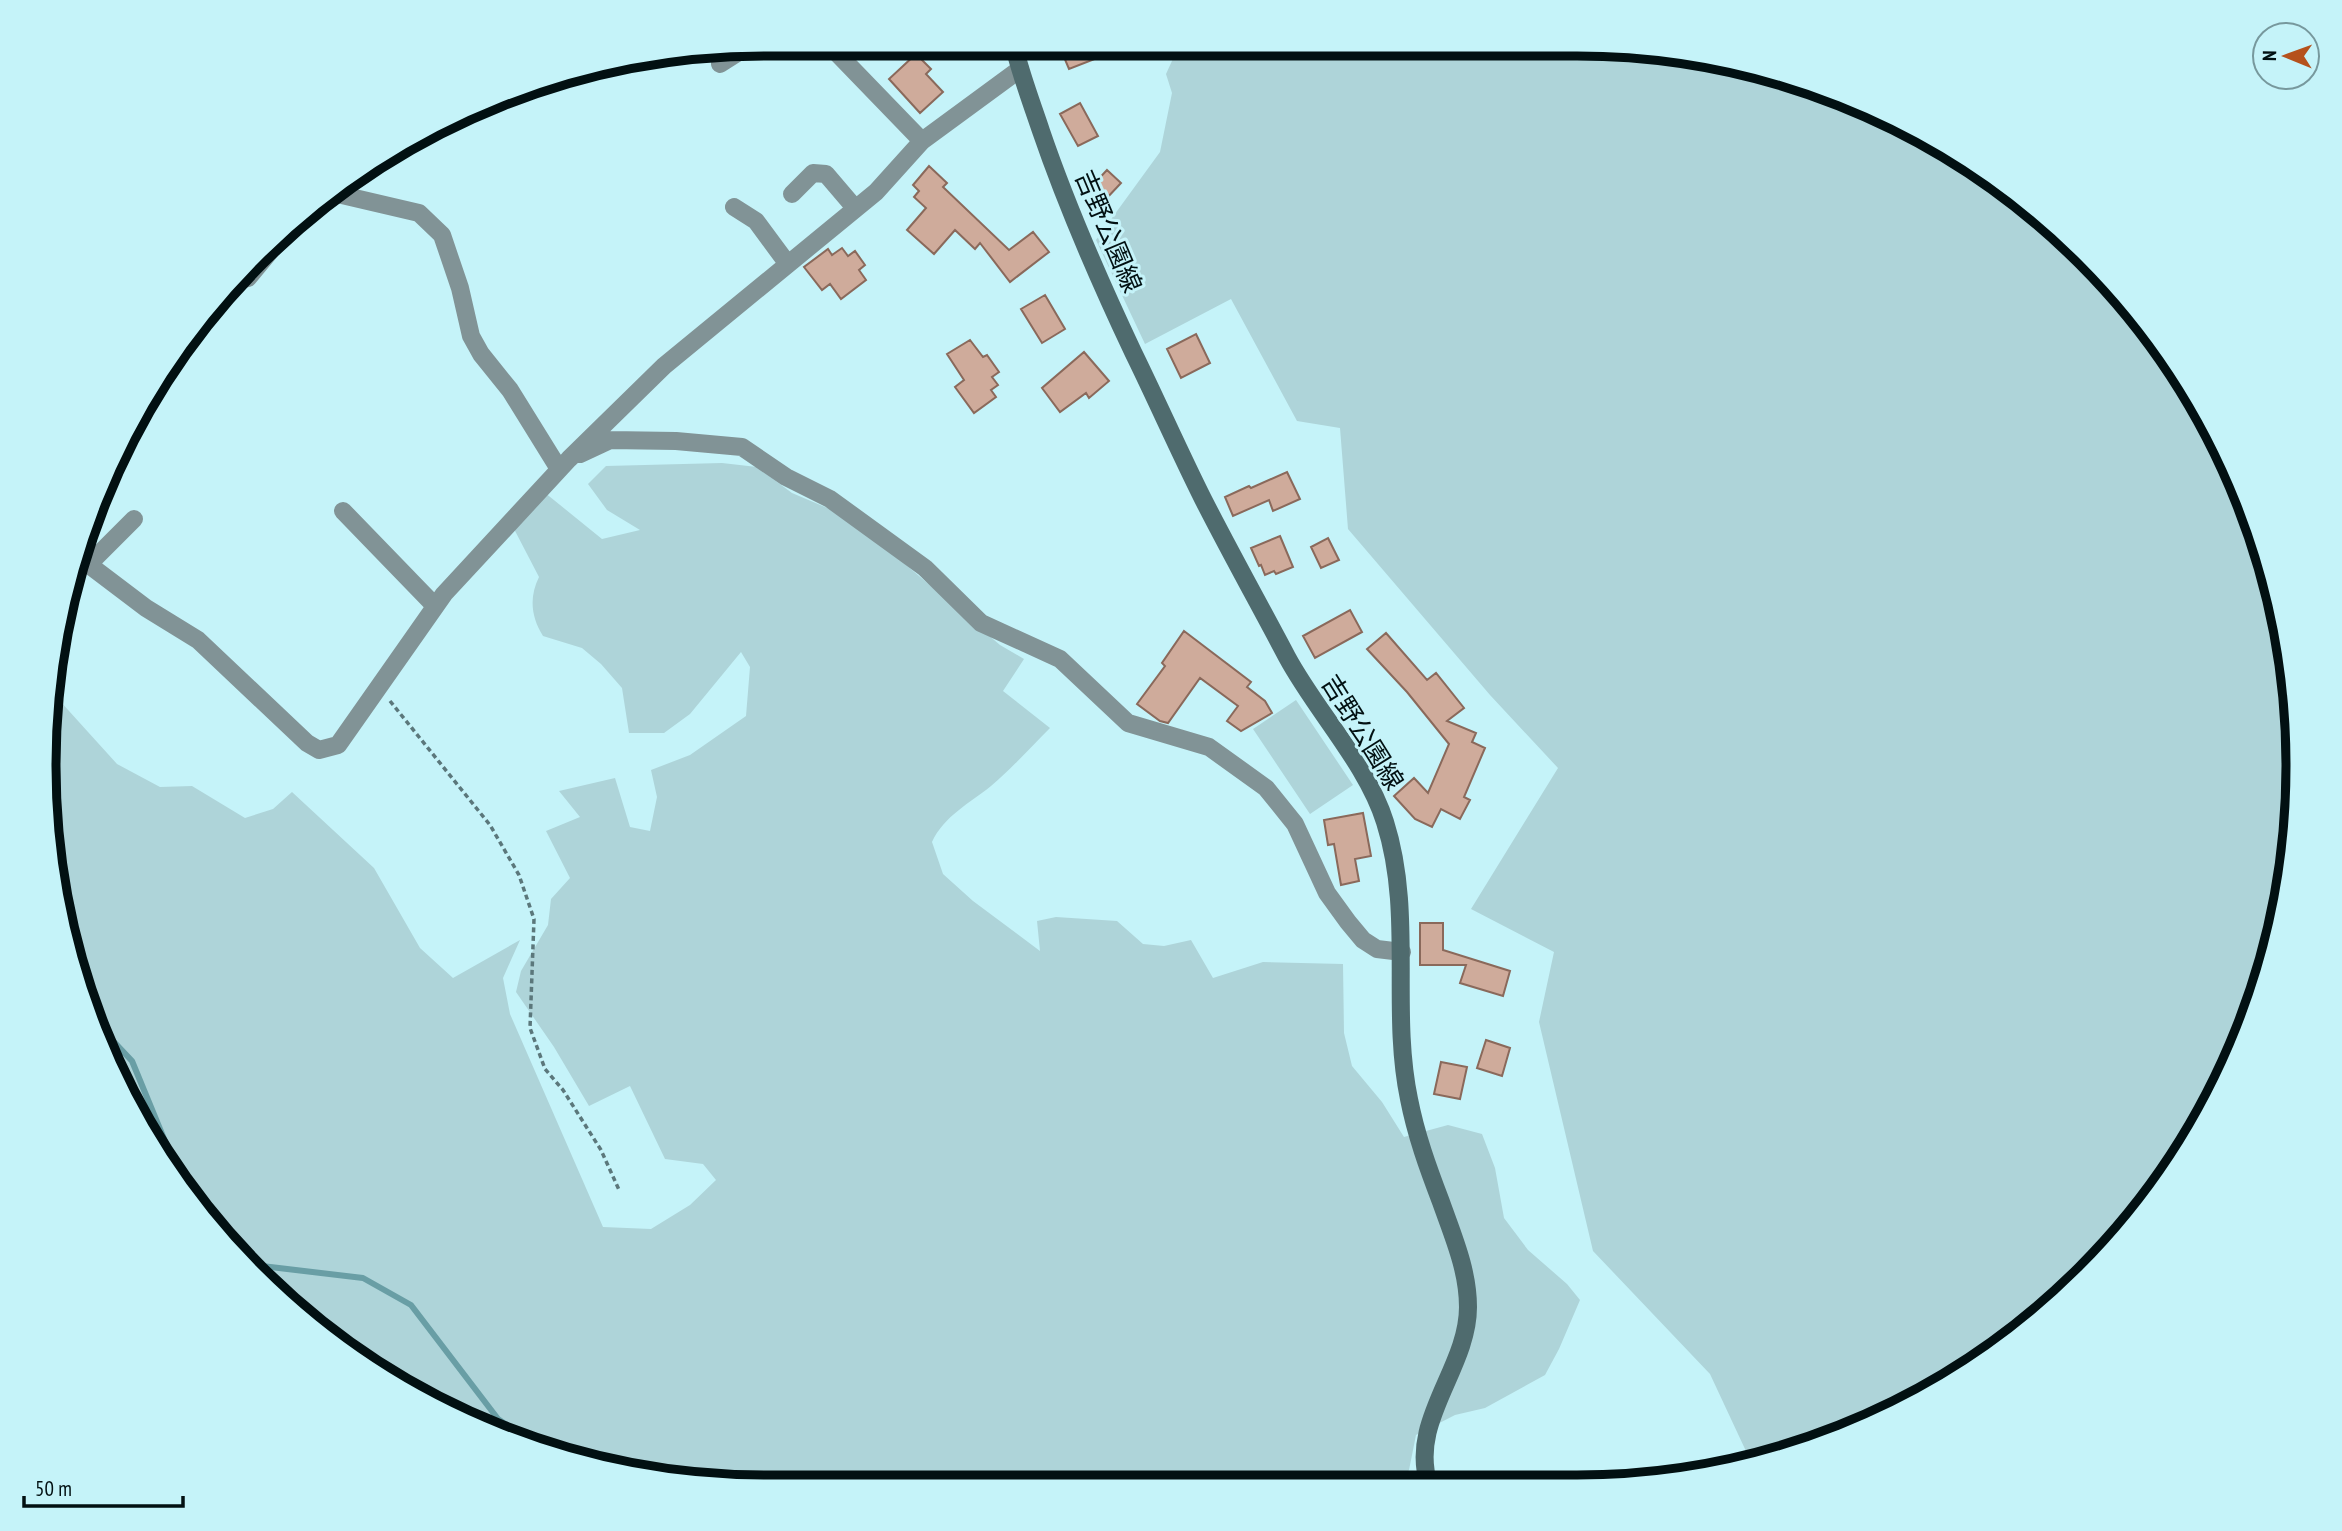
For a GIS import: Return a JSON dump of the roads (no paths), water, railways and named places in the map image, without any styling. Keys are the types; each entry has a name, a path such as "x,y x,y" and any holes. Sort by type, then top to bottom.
{"main road":[{"name":"吉野公園線","path":"1017,56 1063,196 1203,499 1298,677 1374,794 1393,849 1399,887 1402,952 1400,1031 1408,1097 1421,1149 1458,1250 1466,1283 1468,1310 1463,1338 1427,1431 1425,1456 1428,1475"}],"street":[{"path":"840,56 922,141"},
{"path":"720,64 731,58"},
{"path":"86,562 146,608 198,640 307,743 319,750 338,745 435,606 564,464 664,366 787,262 876,192 922,141 1020,69"},
{"path":"792,194 813,173 826,174 855,208"},
{"path":"344,196 419,213 442,234 460,288 471,337 564,464"},
{"path":"734,207 756,221 787,262"},
{"path":"564,464 610,440 676,441 742,447 786,477 830,499 915,561 981,623 1060,659 1128,723 1209,747 1266,788 1295,824 1327,893 1348,922 1363,940 1377,949 1402,952"},
{"path":"343,511 435,606"},
{"path":"88,556 134,519"}],"waterway":[{"path":"111,1038 132,1061 166,1145"},
{"path":"263,1266 363,1278 411,1305 498,1419 509,1427"}]}
